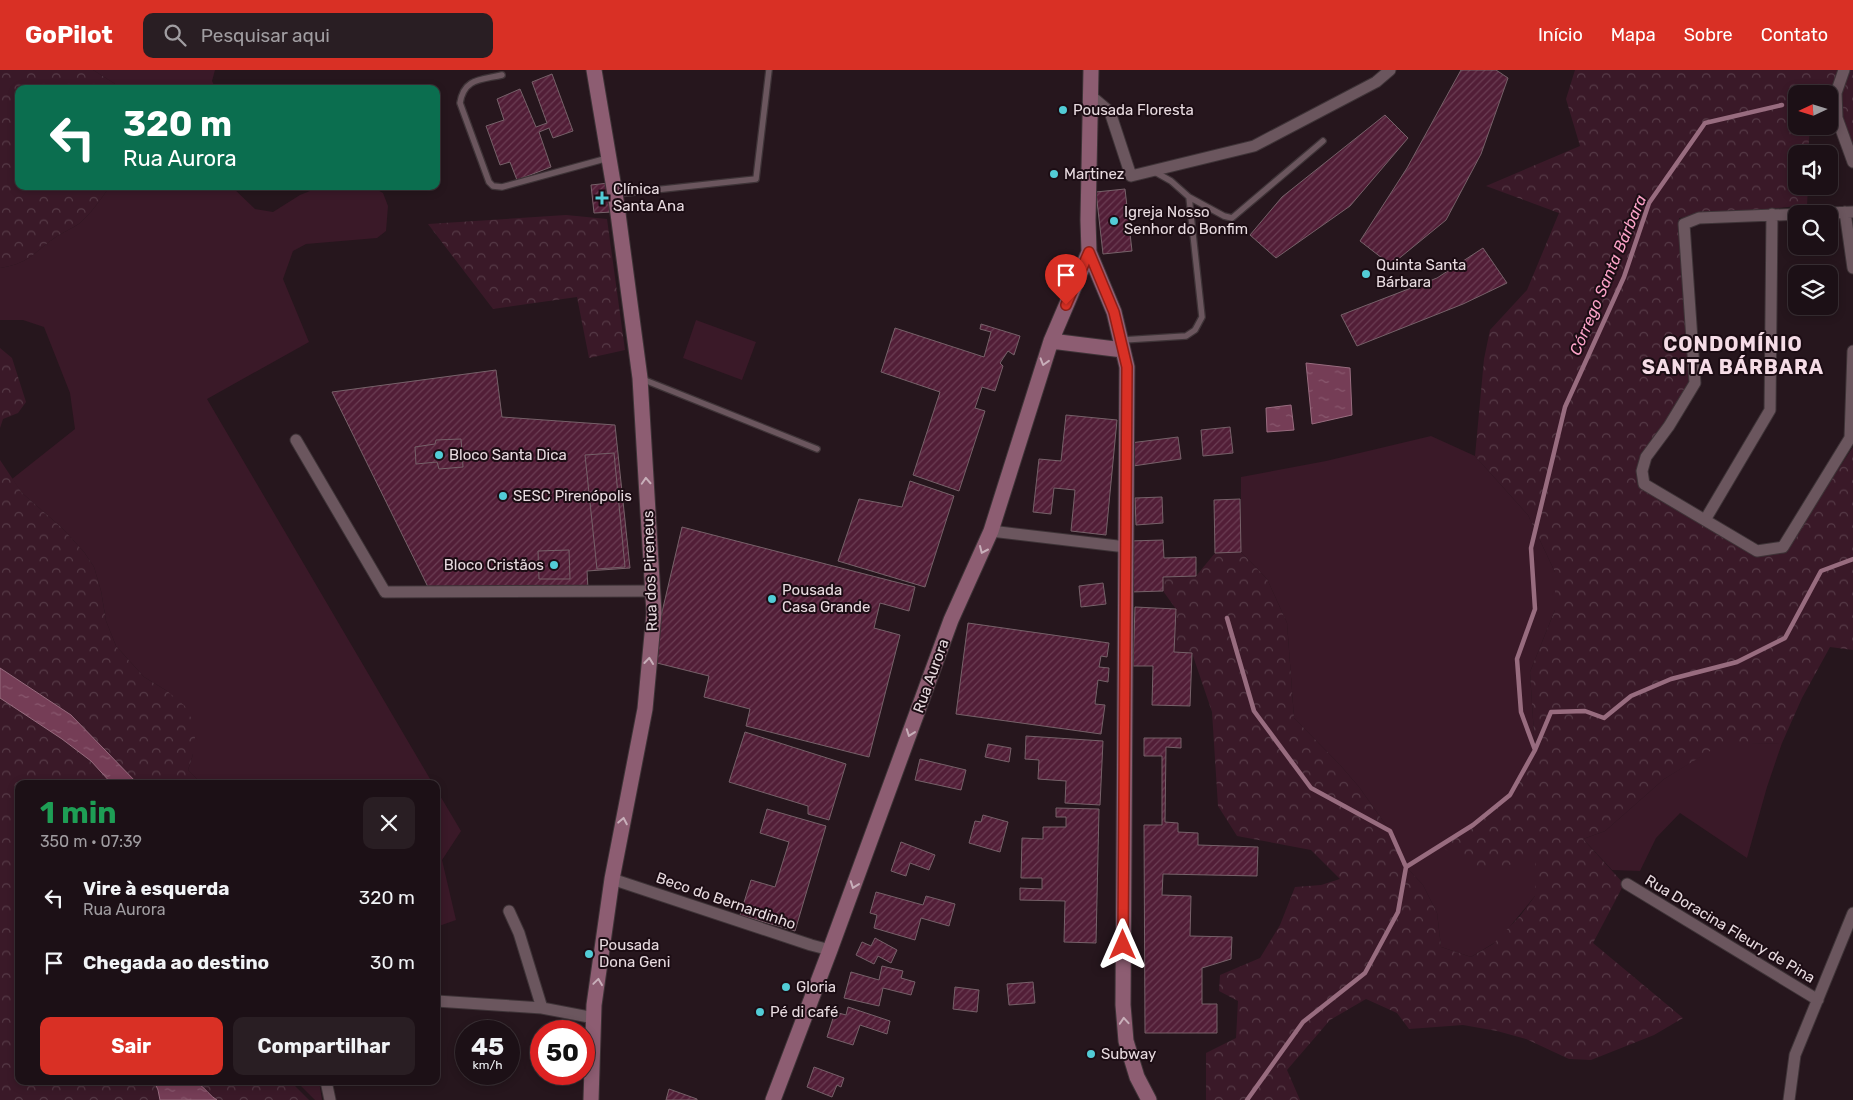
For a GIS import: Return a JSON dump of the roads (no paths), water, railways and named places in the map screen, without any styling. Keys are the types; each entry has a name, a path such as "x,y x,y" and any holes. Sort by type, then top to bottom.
{"main road":[{"name":"Rua dos Pireneus","path":"591,1100 594,1018 612,879 645,709 654,613 640,378 615,194 594,70"},
{"path":"1091,70 1089,252 1114,312 1127,367 1123,1005 1126,1041 1137,1077 1148,1100"},
{"name":"Rua Aurora","path":"773,1100 951,620 991,531 1051,341 1089,252"},
{"path":"1051,341 1122,345"}],"street":[{"path":"1091,96 1110,112 1131,176 1254,146 1376,82 1390,70"},
{"path":"1844,70 1836,93 1837,118 1853,162"},
{"path":"1853,268 1849,212 1699,218 1684,224 1695,383 1669,426 1646,457 1642,471 1644,484 1757,551 1783,546 1850,438 1853,351"},
{"path":"1705,520 1770,410 1772,214"},
{"path":"296,440 385,592 653,591"},
{"path":"991,531 1126,547"},
{"name":"Beco do Bernardinho","path":"612,879 811,946 830,950"},
{"name":"Rua Doracina Fleury de Pina","path":"1626,884 1818,1000"},
{"path":"509,911 519,933 542,1008"},
{"path":"1789,1100 1795,1055 1853,913"},
{"path":"440,1001 542,1008 594,1018"},
{"path":"327,1085 330,1100"}],"lane":[{"path":"615,194 756,179 769,70"},
{"path":"502,75 469,84 462,92 460,103 489,182 493,186 502,187 608,158"},
{"path":"1153,170 1171,181 1189,197 1224,216 1232,218 1323,141"},
{"path":"1122,345 1186,336 1195,330 1202,317 1189,197"},
{"path":"640,378 817,449"}],"water":[{"path":"1306,363 1350,368 1352,415 1312,424"},
{"path":"1291,405 1294,430 1267,432 1266,408"},
{"path":"0,668 71,715 134,780 108,780 91,761 62,739 0,698"},
{"path":"156,1085 200,1085 217,1100 160,1100"}],"waterway":[{"name":"Córrego Santa Bárbara","path":"1535,750 1521,712 1517,659 1535,609 1531,548 1565,407 1624,277 1649,203 1705,123 1782,105"},
{"path":"1247,1100 1303,1022 1365,973 1398,912 1406,867 1473,825 1510,795 1535,750 1551,712 1585,711 1604,718 1631,696 1671,679 1737,662 1785,638 1821,571 1853,559"},
{"name":"Córrego Santa Bárbara","path":"1227,618 1254,711 1311,788 1390,831 1406,867"}],"place":[{"name":"Pousada Floresta","path":"1063,110"},
{"name":"Martinez","path":"1054,174"},
{"name":"Clínica Santa Ana","path":"602,198"},
{"name":"Igreja Nosso Senhor do Bonfim","path":"1114,221"},
{"name":"Quinta Santa Bárbara","path":"1366,274"},
{"name":"Bloco Santa Dica","path":"439,455"},
{"name":"SESC Pirenópolis","path":"503,496"},
{"name":"Bloco Cristãos","path":"554,565"},
{"name":"Pousada Casa Grande","path":"772,599"},
{"name":"Pousada Dona Geni","path":"589,954"},
{"name":"Gloria","path":"786,987"},
{"name":"Pé di café","path":"760,1012"},
{"name":"Subway","path":"1091,1054"}],"district":[{"name":"CONDOMÍNIO SANTA BÁRBARA","path":"1733,356"}]}
